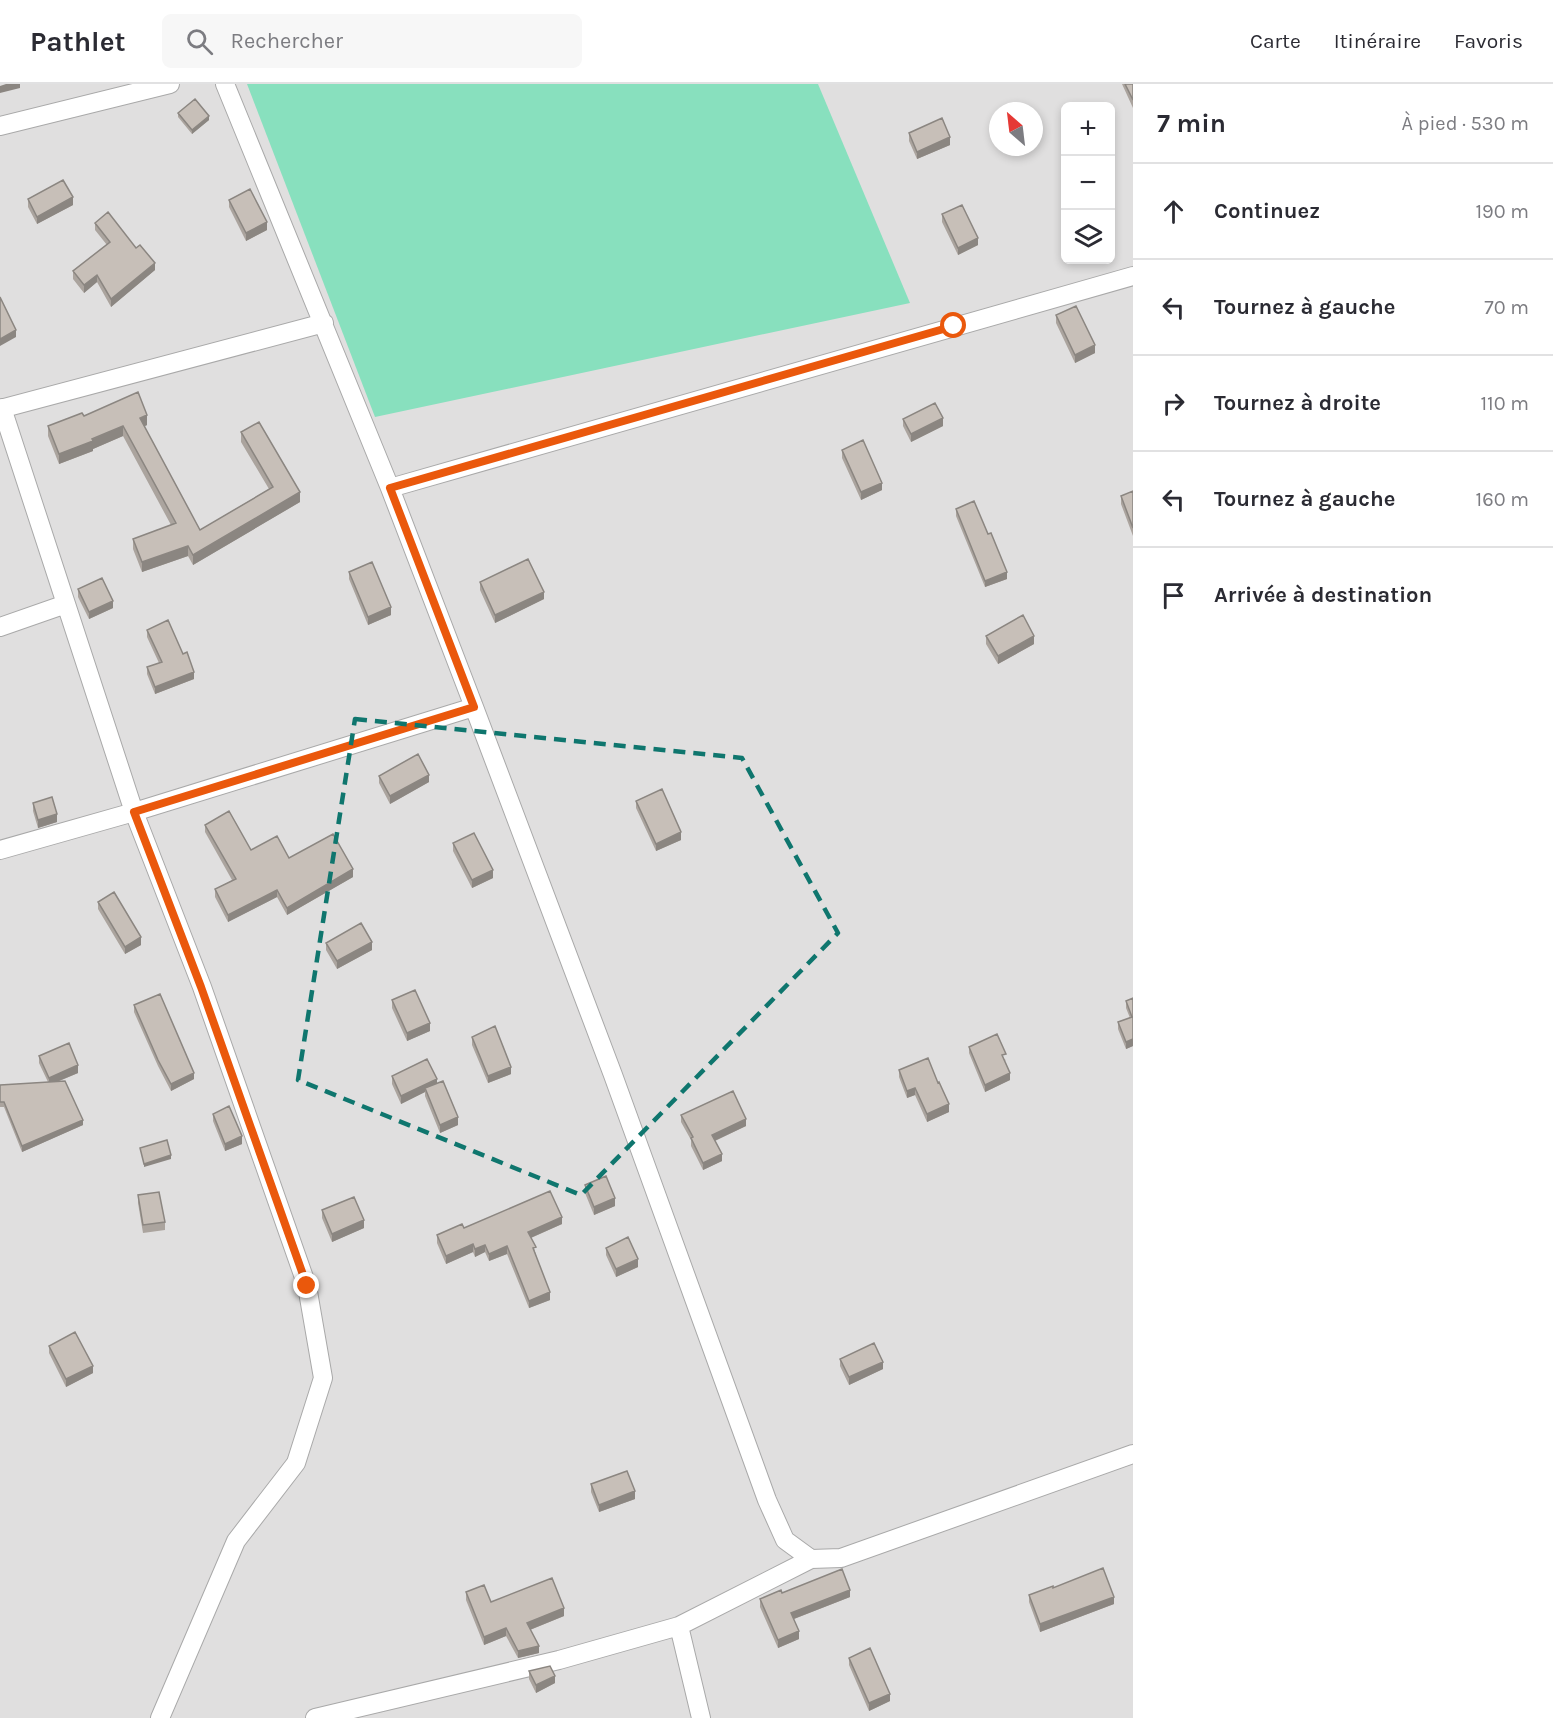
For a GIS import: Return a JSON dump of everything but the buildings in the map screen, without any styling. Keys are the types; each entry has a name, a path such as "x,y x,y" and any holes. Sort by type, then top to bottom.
{"street":[{"path":"0,126 170,84"},
{"path":"225,84 390,488 474,707 614,1075 767,1500 785,1540 811,1559"},
{"path":"390,488 1133,276"},
{"path":"160,1718 236,1541 296,1463 323,1378 307,1286 201,987 134,812 1,409 324,323"},
{"path":"0,627 66,604"},
{"path":"0,850 134,812 474,707"},
{"path":"315,1718 559,1660 679,1626 811,1559 841,1558 1133,1454"},
{"path":"679,1626 701,1718"}],"highlighted area":[{"path":"355,719 742,758 838,933 581,1195 298,1080"}],"shaded area":[{"path":"0,84 1133,84 1133,1718 0,1718"}],"green space":[{"path":"247,84 818,84 910,303 375,417"}],"route":[{"path":"307,1286 201,987 134,812 474,707 390,488 954,326"}]}
